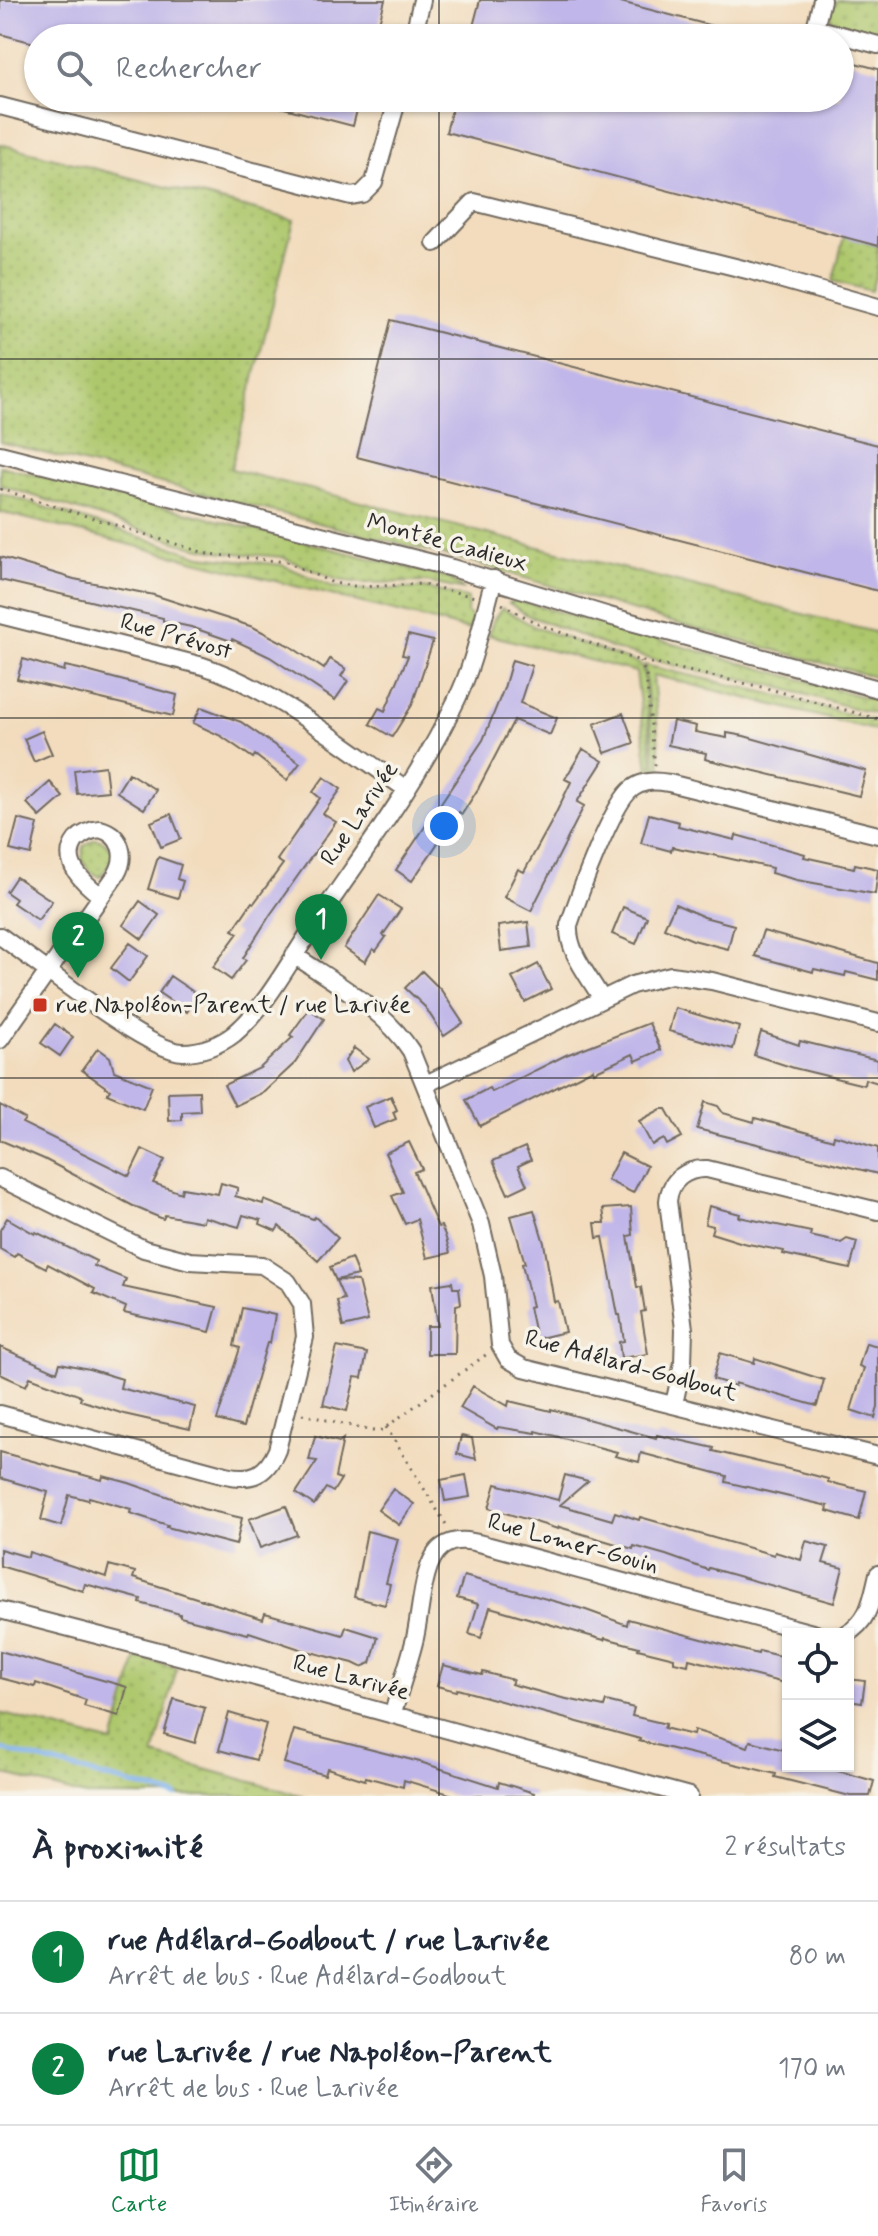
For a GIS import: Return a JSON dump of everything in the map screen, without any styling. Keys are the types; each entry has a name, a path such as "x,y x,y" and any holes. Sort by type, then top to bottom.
{"street":[{"path":"416,24 422,0"},
{"path":"816,24 822,0"},
{"path":"854,39 878,45"},
{"path":"0,106 351,196 369,189 374,182 394,112"},
{"path":"435,243 474,202 751,271 878,307"},
{"name":"Montée Cadieux","path":"0,454 494,579 609,616 878,689"},
{"name":"Rue Larivée","path":"0,936 145,1038 169,1049 188,1052 210,1047 232,1035 252,1016 406,789 439,735 464,684 494,579"},
{"name":"Rue Prévost","path":"0,615 194,664 233,677 406,789"},
{"path":"602,999 574,952 569,925 618,804 634,787 648,782 669,783 878,835"},
{"path":"0,1040 101,896"},
{"name":"Rue Adélard-Godbout","path":"294,955 391,1024 411,1051 481,1224 493,1276 497,1337 508,1359 524,1368 878,1456"},
{"path":"426,1084 652,978 682,975 878,1023"},
{"path":"674,1404 685,1342 668,1201 670,1189 677,1179 693,1170 716,1171 878,1211"},
{"path":"0,1178 144,1249 190,1261 253,1263 272,1269 298,1295 306,1326 277,1450 268,1467 255,1477 238,1478 0,1414"},
{"name":"Rue Lomer-Gouin","path":"393,1714 415,1640 431,1563 437,1551 453,1541 490,1546 794,1628"},
{"path":"854,1630 865,1618 878,1574"},
{"name":"Rue Larivée","path":"0,1610 689,1796"}],"path":[{"name":"Montée Cadieux","path":"0,489 208,554 287,562 333,583 360,587 422,584 466,594"},
{"name":"Montée Cadieux","path":"505,605 538,624 640,661 766,688 878,719"},
{"path":"640,661 646,675 655,770"},
{"path":"298,1413 372,1431 386,1427 490,1352"},
{"path":"386,1427 449,1529"}],"green space":[{"path":"837,0 878,3 878,36 854,29 854,24 832,23 830,10"},
{"path":"0,144 294,220 231,469 878,633 878,678 664,620 472,562 0,442"},
{"path":"844,236 878,246 878,267 871,291 833,281"},
{"path":"0,466 449,578 464,590 426,582 362,583 338,580 282,557 191,546 0,485"},
{"path":"0,493 201,556 283,565 333,587 368,590 424,588 462,597 468,599 467,613 472,617 470,630 0,512"},
{"path":"516,600 878,701 878,715 771,685 684,668 614,649 527,615 509,603"},
{"path":"502,608 537,628 640,664 644,675 653,770 648,770 636,672 489,635 493,621"},
{"path":"644,665 878,722 878,731 653,675 661,770 656,770"},
{"path":"95,839 103,841 114,851 114,858 100,877 89,870 82,860 84,846"},
{"path":"137,1657 177,1668 154,1755 303,1796 85,1796 0,1773 0,1713 113,1743"}],"building":[{"path":"0,0 385,0 379,24 24,24 24,40 0,34"},
{"path":"480,0 613,0 705,24 474,24"},
{"path":"854,63 878,69 878,246 446,132 451,112 854,112"},
{"path":"299,112 356,112 353,126"},
{"path":"391,320 878,445 878,591 357,457"},
{"path":"0,557 74,579 154,595 253,627 290,646 324,669 330,659 346,669 341,676 348,681 335,700 270,657 232,639 163,621 163,618 0,580"},
{"path":"408,635 433,641 412,705 392,737 370,724 379,708 385,711 408,656 402,655"},
{"path":"23,659 64,671 65,666 79,669 177,695 173,716 17,679"},
{"path":"512,660 532,666 520,703 557,718 550,735 514,720 478,789 412,881 396,870 483,740"},
{"path":"201,707 241,722 300,763 287,780 255,755 253,758 221,736 193,723"},
{"path":"623,713 634,743 605,753 594,724"},
{"path":"673,721 696,726 695,732 727,738 727,733 744,736 866,771 859,796 705,759 706,753 668,745"},
{"path":"42,731 52,754 34,762 24,739"},
{"path":"583,749 603,761 577,802 584,806 531,911 504,897 518,869 524,872 552,821 571,782 565,779"},
{"path":"105,766 108,791 77,794 74,770"},
{"path":"129,773 156,790 144,809 117,792"},
{"path":"324,777 341,789 323,814 336,822 270,915 243,958 246,960 231,980 213,967 238,933 233,930 252,902 283,864 277,860 320,798 313,792"},
{"path":"50,782 63,797 40,817 27,803"},
{"path":"171,814 181,839 161,847 151,822"},
{"path":"649,814 679,822 678,826 735,840 736,835 805,854 804,857 854,868 855,864 878,869 875,894 797,880 771,873 772,868 718,856 672,847 671,851 641,843"},
{"path":"18,819 38,824 31,855 10,850"},
{"path":"158,857 181,865 177,879 183,881 178,898 148,889"},
{"path":"16,877 52,901 38,920 13,903 16,899 6,892"},
{"path":"379,895 401,909 383,935 386,937 365,962 344,948"},
{"path":"140,901 159,915 142,939 123,925"},
{"path":"675,904 704,917 734,925 728,949 664,928"},
{"path":"623,907 647,917 636,944 612,934"},
{"path":"528,922 531,947 501,951 498,926"},
{"path":"763,931 878,963 878,980 846,972 845,976 814,969 813,972 755,956"},
{"path":"130,943 148,956 129,982 111,968"},
{"path":"538,964 551,989 525,1002 512,978"},
{"path":"422,971 441,990 463,1023 444,1036 425,1007 405,988"},
{"path":"170,976 198,995 187,1012 159,993"},
{"path":"675,1008 739,1027 733,1049 669,1031"},
{"path":"309,1009 324,1019 295,1063 264,1092 235,1106 224,1085 260,1068 293,1037 290,1035"},
{"path":"649,1023 661,1050 636,1061 633,1054 594,1072 593,1069 480,1126 466,1100 489,1088 492,1092 566,1055"},
{"path":"55,1024 73,1037 60,1056 41,1043"},
{"path":"761,1032 799,1045 800,1041 878,1060 878,1083 865,1079 864,1085 754,1055"},
{"path":"98,1048 110,1057 114,1071 152,1086 143,1109 107,1094 110,1090 82,1070"},
{"path":"354,1048 369,1059 351,1072 345,1061"},
{"path":"199,1091 200,1111 182,1112 182,1120 169,1121 168,1092"},
{"path":"391,1096 397,1110 393,1112 396,1119 374,1128 365,1107"},
{"path":"705,1102 718,1106 723,1113 754,1122 755,1118 833,1140 834,1135 878,1148 878,1174 697,1129"},
{"path":"0,1105 25,1119 22,1123 129,1176 142,1149 165,1160 153,1183 181,1193 182,1188 218,1194 221,1183 238,1188 235,1196 263,1204 264,1200 313,1219 315,1217 338,1238 318,1261 279,1226 276,1231 260,1224 261,1220 243,1215 239,1227 204,1217 203,1222 165,1215 163,1219 0,1140"},
{"path":"666,1109 682,1137 667,1145 664,1139 652,1145 639,1121"},
{"path":"409,1142 422,1169 414,1172 438,1227 441,1226 445,1235 450,1253 427,1258 417,1219 405,1224 392,1196 403,1192 385,1153"},
{"path":"525,1147 531,1160 518,1166 527,1185 508,1194 493,1161"},
{"path":"621,1153 647,1166 633,1193 607,1180"},
{"path":"709,1206 740,1214 739,1217 811,1232 810,1236 841,1243 847,1239 857,1242 850,1269 711,1233 713,1226 705,1224"},
{"path":"631,1207 633,1235 628,1236 637,1287 641,1287 645,1311 641,1312 648,1354 621,1358 619,1342 624,1341 620,1315 603,1237 597,1238 595,1223 605,1223 603,1209"},
{"path":"534,1210 544,1243 554,1302 558,1301 565,1332 536,1339 522,1264 525,1263 511,1216"},
{"path":"7,1218 96,1261 94,1266 126,1279 123,1287 217,1307 210,1332 124,1313 126,1307 93,1293 95,1289 48,1264 46,1268 17,1253 14,1257 0,1249 0,1230"},
{"path":"351,1258 358,1275 336,1280 358,1281 368,1321 343,1327 337,1301 344,1299 330,1267"},
{"path":"452,1282 453,1288 459,1288 461,1304 456,1305 455,1354 427,1354 427,1326 438,1326 432,1285"},
{"path":"242,1308 275,1315 270,1343 267,1343 243,1427 217,1420 240,1348 234,1346"},
{"path":"866,1343 878,1346 878,1407 875,1418 851,1410 864,1368 859,1366"},
{"path":"0,1347 57,1372 60,1363 89,1369 122,1379 120,1388 195,1407 190,1429 80,1400 81,1396 30,1377 26,1386 0,1374"},
{"path":"337,1347 367,1353 362,1378 355,1377 347,1411 323,1405"},
{"path":"720,1353 754,1363 755,1358 824,1380 817,1406 713,1379"},
{"path":"473,1386 508,1406 509,1401 551,1409 656,1438 657,1435 714,1448 713,1451 866,1491 859,1520 827,1511 828,1506 726,1482 727,1476 641,1453 639,1462 615,1456 617,1452 536,1431 497,1429 460,1408"},
{"path":"315,1436 339,1442 343,1439 335,1477 341,1479 333,1492 326,1488 314,1505 296,1493 317,1461 309,1460"},
{"path":"461,1436 472,1438 476,1459 457,1454"},
{"path":"0,1452 102,1480 103,1476 129,1483 203,1509 242,1518 236,1545 167,1527 130,1513 131,1509 89,1497 88,1500 69,1495 61,1526 41,1520 48,1492 0,1478"},
{"path":"466,1475 470,1497 445,1501 441,1480"},
{"path":"565,1475 588,1481 560,1505 612,1520 615,1512 639,1520 640,1517 801,1560 806,1541 828,1547 823,1563 843,1568 834,1603 489,1508 496,1484 558,1500"},
{"path":"393,1489 414,1504 399,1525 378,1510"},
{"path":"286,1506 297,1535 260,1548 249,1519"},
{"path":"367,1531 398,1539 386,1583 390,1584 385,1605 354,1597"},
{"path":"0,1549 28,1557 29,1552 106,1577 109,1565 135,1572 133,1578 263,1619 265,1613 343,1635 346,1627 378,1637 371,1663 361,1667 249,1632 180,1617 180,1614 140,1603 141,1599 85,1584 83,1591 0,1566"},
{"path":"464,1576 586,1610 627,1625 628,1619 758,1654 759,1651 782,1657 782,1682 689,1659 688,1665 674,1662 674,1658 639,1647 490,1607 481,1638 469,1634 478,1604 457,1598"},
{"path":"0,1651 127,1687 119,1716 84,1706 86,1700 36,1683 35,1687 0,1678"},
{"path":"443,1665 482,1675 483,1672 513,1680 511,1684 562,1698 604,1707 606,1701 634,1708 632,1716 666,1724 664,1728 693,1735 694,1730 748,1747 750,1741 782,1749 782,1772 842,1772 874,1781 870,1796 850,1796 437,1686"},
{"path":"854,1680 865,1681 862,1703 854,1702"},
{"path":"174,1699 205,1708 195,1743 164,1734"},
{"path":"229,1713 266,1724 256,1760 219,1750"},
{"path":"294,1730 420,1762 498,1787 499,1782 534,1793 533,1796 456,1796 404,1780 403,1787 366,1777 365,1780 327,1768 325,1775 284,1763"}],"waterway":[{"path":"0,1749 176,1796"}],"place":[{"name":"rue Adélard-Godbout / rue Larivée","path":"321,960"},
{"name":"rue Larivée / rue Napoléon-Parent","path":"78,978"},
{"name":"rue Napoléon-Parent / rue Larivée","path":"40,1005"}]}
